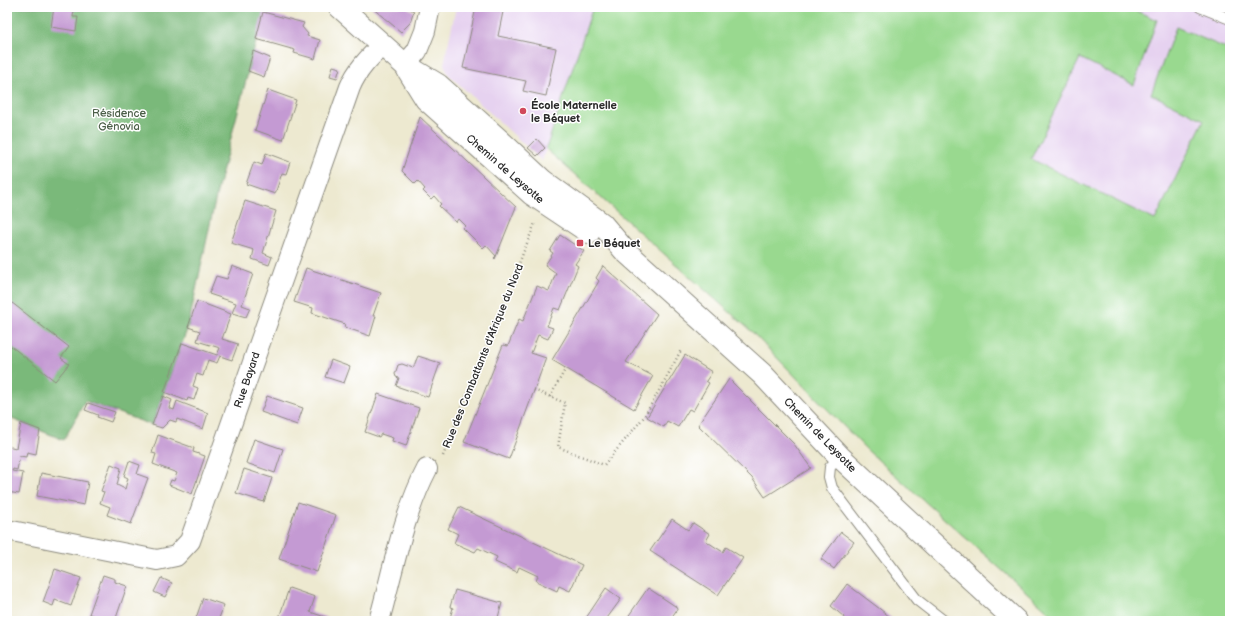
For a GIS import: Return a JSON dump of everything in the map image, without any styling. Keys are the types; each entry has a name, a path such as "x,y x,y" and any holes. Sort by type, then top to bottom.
{"street":[{"name":"Chemin de Leysotte","path":"340,7 405,65 426,99 534,192 596,237 624,250 762,374 840,457 1016,621"},
{"path":"405,65 417,52 425,31 430,7"},
{"name":"Rue Bayard","path":"7,530 157,560 176,556 190,541 354,77 366,60 382,45"},
{"path":"379,621 411,507 419,484 427,469"}],"lane":[{"path":"1200,7 1230,19"},
{"path":"840,457 830,467 829,477 832,488 917,600 944,621"}],"path":[{"name":"Rue des Combattants d'Afrique du Nord","path":"427,469 443,456 538,216 534,192"},
{"path":"534,390 565,403 558,447 604,465 644,417 681,350"},
{"path":"550,397 566,368"}],"shaded area":[{"path":"456,7 1230,7 1230,345 575,63 542,161 448,74 444,64"}],"green space":[{"name":"Résidence Génovia","path":"7,7 265,7 217,192 188,327 152,425 85,401 64,440 7,417"},
{"path":"593,7 1127,7 1157,20 1134,85 1080,58 1031,159 1155,220 1204,120 1151,94 1176,27 1230,50 1230,621 1059,621 867,450 751,331 546,149"}],"building":[{"path":"54,7 79,7 79,10 74,10 73,17 78,17 76,31 51,27"},
{"path":"371,7 406,7 414,11 410,23 401,32"},
{"path":"476,7 504,7 498,36 556,48 546,96 523,91 526,81 463,68"},
{"path":"263,12 304,23 302,27 308,34 307,36 320,40 315,59 294,53 295,50 256,39"},
{"path":"253,51 270,58 264,77 248,71"},
{"path":"333,66 340,68 337,78 330,76"},
{"path":"268,90 296,100 283,140 255,130"},
{"path":"420,117 516,207 495,259 494,258 496,256 486,245 483,248 463,228 465,226 458,219 456,222 439,206 441,204 434,196 431,199 423,191 425,189 418,181 415,184 402,171"},
{"path":"537,139 545,148 537,156 528,148"},
{"path":"266,153 290,162 286,174 282,173 275,194 246,184 254,162 262,165"},
{"path":"245,201 276,211 263,253 272,257 269,265 252,259 254,250 231,243"},
{"path":"560,235 584,251 575,264 578,266 560,310 554,308 547,326 553,328 548,339 538,335 531,353 546,358 509,459 464,442 503,345 508,346 519,319 523,321 537,286 549,291 556,273 545,265 553,253 550,251"},
{"path":"232,266 253,274 242,305 250,308 246,317 232,313 236,303 209,294 216,276 227,279"},
{"path":"603,266 657,314 626,362 653,376 634,409 552,360 599,281 596,278"},
{"path":"306,268 381,293 373,316 376,316 370,336 344,327 345,324 312,313 313,308 294,302"},
{"path":"7,299 69,347 61,358 69,364 55,381 7,343"},
{"path":"197,301 231,314 222,339 238,344 232,360 220,356 217,363 208,360 203,376 197,374 193,386 198,388 194,400 188,398 187,401 164,392 182,343 217,355 220,348 197,341 200,331 188,327"},
{"path":"685,355 712,372 706,381 709,383 693,411 689,409 678,427 667,421 664,427 647,417"},
{"path":"418,356 440,363 428,397 396,386 399,378 396,377 395,374 398,365 402,364 413,368"},
{"path":"331,360 350,367 344,383 325,377"},
{"path":"729,379 794,444 811,468 765,497 752,478 698,425"},
{"path":"378,394 419,408 406,446 392,441 393,438 381,434 379,437 365,432"},
{"path":"163,396 172,400 169,408 174,410 177,401 208,413 203,429 177,419 176,422 170,420 162,428 152,425"},
{"path":"267,396 303,408 297,425 261,412"},
{"path":"88,403 115,412 111,422 97,417 98,415 85,410"},
{"path":"21,423 40,430 36,454 27,452 26,457 20,456 17,470 13,469 12,471 23,473 19,494 7,492 7,446 16,448"},
{"path":"158,435 194,448 193,452 205,456 192,494 169,485 171,480 174,481 177,473 153,464 156,454 152,453"},
{"path":"254,439 283,449 275,473 246,463"},
{"path":"129,461 140,465 137,474 148,478 131,524 107,515 110,507 100,503 104,492 101,491 111,464 121,468 117,485 125,489 128,478 124,476"},
{"path":"244,469 272,478 264,502 236,493"},
{"path":"41,473 88,482 84,505 37,496"},
{"path":"298,502 336,515 317,572 279,559"},
{"path":"459,507 582,565 570,591 559,586 557,591 536,581 538,576 519,567 517,572 495,562 497,557 478,548 475,552 454,543 458,534 448,529"},
{"path":"672,519 688,530 693,523 710,534 706,541 723,552 726,547 743,558 718,595 650,551"},
{"path":"841,532 854,542 834,569 821,559"},
{"path":"55,569 81,578 71,606 55,600 53,606 43,602"},
{"path":"103,575 115,579 115,582 127,586 115,621 109,621 89,614"},
{"path":"161,578 172,583 165,597 154,592"},
{"path":"847,584 895,621 842,621 844,617 831,606"},
{"path":"289,588 315,597 310,612 337,621 278,621"},
{"path":"606,588 621,599 605,621 584,621"},
{"path":"648,588 678,608 669,621 625,621"},
{"path":"455,590 502,603 497,621 449,621 453,608 450,607"},
{"path":"203,598 224,605 218,621 195,621"}],"place":[{"name":"École Maternelle le Béquet","path":"523,111"},
{"name":"Le Béquet","path":"580,243"}]}
